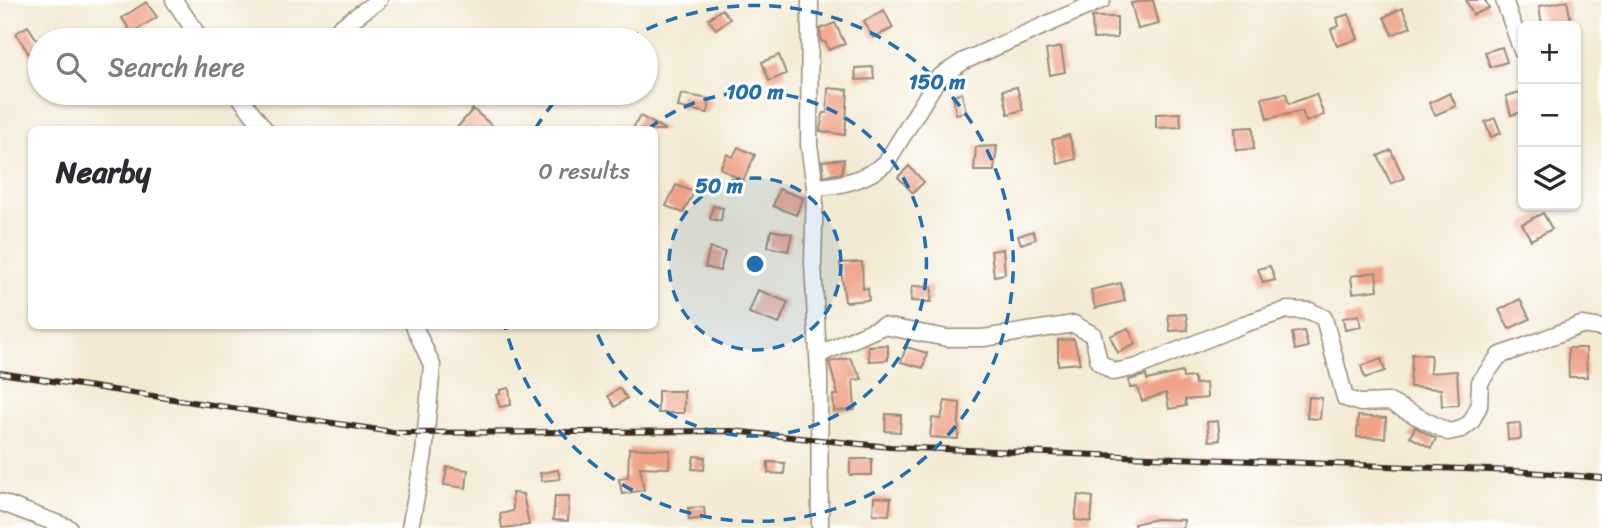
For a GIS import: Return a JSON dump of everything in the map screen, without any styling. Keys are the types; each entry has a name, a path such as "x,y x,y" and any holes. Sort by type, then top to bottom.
{"street":[{"path":"174,0 193,28"},
{"path":"340,28 379,0"},
{"path":"810,0 809,145 815,187 813,264 818,355 820,528"},
{"path":"815,187 839,186 874,173 886,163 938,79 964,61 1102,0"},
{"path":"1504,0 1518,40"},
{"path":"249,105 262,126"},
{"path":"818,355 883,326 947,338 983,338 1074,324 1093,335 1099,362 1114,372 1137,366 1287,310 1310,311 1324,318 1345,398 1360,403 1389,402 1448,432 1462,429 1471,422 1479,405 1480,382 1499,356 1581,325 1602,328"},
{"path":"410,528 425,453 432,365 415,329"},
{"path":"0,502 69,528"}],"building":[{"path":"1153,0 1159,24 1138,29 1131,3"},
{"path":"1466,0 1485,0 1489,8 1473,15"},
{"path":"1567,1 1571,21 1541,21 1539,6"},
{"path":"146,2 157,17 140,28 129,28 122,18"},
{"path":"1402,8 1411,27 1392,35 1384,17"},
{"path":"722,9 730,19 716,29 708,19"},
{"path":"884,10 893,28 873,38 864,21"},
{"path":"1349,14 1358,39 1337,46 1331,29 1339,26 1337,18"},
{"path":"1092,17 1117,17 1117,38 1093,39"},
{"path":"835,23 845,44 829,50 825,42 821,41 820,29"},
{"path":"28,26 29,28 28,53 16,33"},
{"path":"1061,47 1065,72 1050,75 1046,50"},
{"path":"1502,47 1507,62 1490,67 1485,52"},
{"path":"779,55 786,74 769,81 762,62"},
{"path":"873,67 874,79 856,80 855,68"},
{"path":"1017,87 1023,110 1008,114 1003,90"},
{"path":"828,88 848,90 845,135 820,131 823,113 827,113"},
{"path":"962,93 966,112 956,114 953,95"},
{"path":"1286,93 1289,104 1316,94 1324,115 1306,122 1302,111 1267,119 1262,98"},
{"path":"1450,93 1456,106 1435,115 1429,103"},
{"path":"1518,93 1518,113 1511,115 1506,96"},
{"path":"681,94 710,99 708,113 678,107"},
{"path":"473,109 492,126 458,126"},
{"path":"1180,113 1181,127 1156,128 1156,114"},
{"path":"640,116 666,130 658,130 658,126 634,126"},
{"path":"1495,118 1501,133 1491,137 1485,122"},
{"path":"1253,127 1254,149 1236,150 1235,128"},
{"path":"1069,135 1076,159 1058,164 1052,140"},
{"path":"997,146 994,171 974,171 976,147"},
{"path":"738,147 755,155 743,181 720,168 727,154 733,157"},
{"path":"1391,150 1404,178 1391,184 1378,156"},
{"path":"844,159 842,173 824,176 822,161"},
{"path":"909,166 924,182 913,193 898,177"},
{"path":"676,185 694,192 683,213 666,206"},
{"path":"779,189 803,198 796,215 773,206"},
{"path":"713,206 723,208 721,221 710,219"},
{"path":"1543,213 1552,229 1531,240 1522,224"},
{"path":"771,230 792,234 788,251 768,247"},
{"path":"1033,231 1036,239 1021,244 1018,236"},
{"path":"710,248 725,252 720,271 705,267"},
{"path":"1003,249 1005,274 994,276 991,251"},
{"path":"862,262 863,289 868,288 869,300 845,302 840,263"},
{"path":"1270,266 1275,280 1263,283 1258,269"},
{"path":"1376,272 1378,290 1353,293 1351,276"},
{"path":"1121,283 1125,301 1095,308 1091,290"},
{"path":"912,286 932,287 931,302 911,301"},
{"path":"758,290 788,302 779,324 749,313"},
{"path":"1520,299 1530,319 1509,329 1499,310"},
{"path":"1186,314 1188,330 1170,331 1168,315"},
{"path":"1359,315 1361,327 1345,330 1343,318"},
{"path":"1128,328 1136,344 1118,353 1110,336"},
{"path":"1304,331 1308,347 1295,350 1292,333"},
{"path":"1074,339 1080,363 1058,365 1058,340"},
{"path":"888,345 888,360 869,361 868,346"},
{"path":"906,347 927,353 923,368 901,362"},
{"path":"1568,348 1586,348 1587,377 1569,377"},
{"path":"1412,354 1431,355 1430,373 1457,371 1459,405 1442,406 1441,389 1410,387"},
{"path":"850,358 862,379 853,380 855,410 834,411 833,395 838,395 829,362"},
{"path":"1381,359 1385,371 1365,378 1361,366"},
{"path":"1182,372 1183,378 1194,377 1195,384 1206,383 1207,398 1185,400 1186,406 1169,409 1166,393 1142,401 1137,387 1130,388 1129,380 1146,375 1147,380"},
{"path":"509,388 511,405 500,407 496,395 500,394 500,390"},
{"path":"619,388 627,398 615,407 608,396"},
{"path":"658,391 684,391 684,413 658,413"},
{"path":"1309,397 1322,398 1320,419 1307,418"},
{"path":"945,401 960,403 958,439 930,437 932,418 941,419"},
{"path":"886,414 901,415 900,432 885,431"},
{"path":"1358,416 1386,418 1385,438 1357,437"},
{"path":"1218,421 1220,440 1209,441 1207,422"},
{"path":"1520,423 1521,439 1508,440 1507,424"},
{"path":"1415,427 1436,439 1431,448 1410,437"},
{"path":"629,448 670,450 669,468 640,467 644,490 622,494 619,479 628,477"},
{"path":"694,456 705,457 704,470 692,469"},
{"path":"850,459 872,459 872,475 850,475"},
{"path":"768,462 785,463 784,474 768,473"},
{"path":"447,467 468,470 466,488 444,485"},
{"path":"558,470 560,479 542,481 540,473"},
{"path":"512,493 523,494 529,525 502,528 500,514 513,511"},
{"path":"1078,495 1093,497 1091,522 1075,520"},
{"path":"555,496 569,496 568,521 553,520"},
{"path":"874,497 891,498 889,515 873,514"},
{"path":"704,507 705,518 689,520 688,508"},
{"path":"1156,519 1184,520 1183,528 1135,528 1134,524"}],"railway":[{"path":"0,373 399,433 732,431 890,447 1515,471 1602,478"}]}
